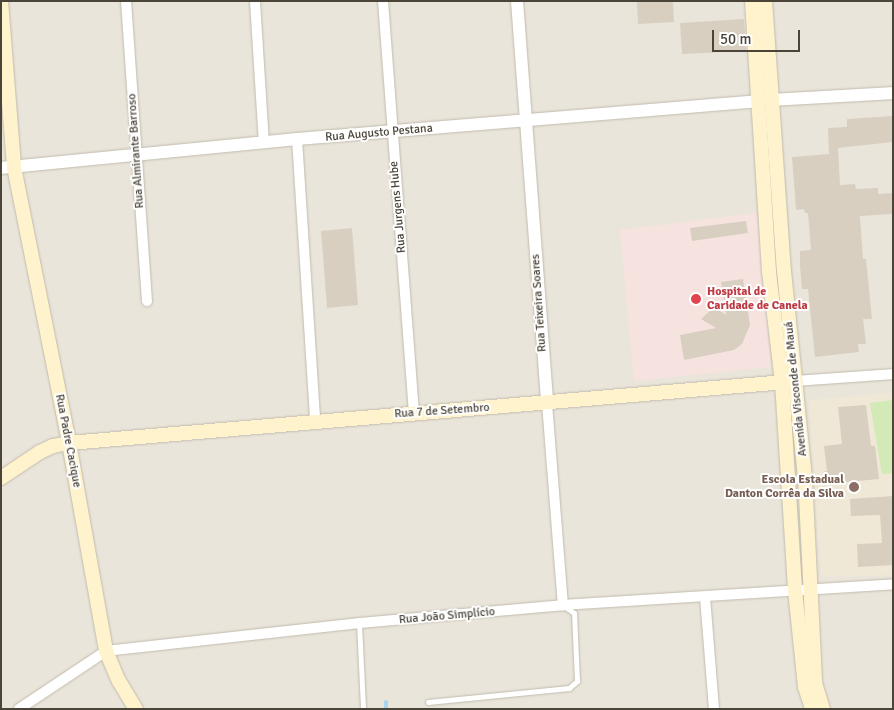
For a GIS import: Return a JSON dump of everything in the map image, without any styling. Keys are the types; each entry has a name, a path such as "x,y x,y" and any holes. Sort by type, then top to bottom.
{"main road":[{"name":"Rua Padre Cacique","path":"1,1 8,168 69,443 106,651 119,681 136,709"},
{"name":"Avenida Visconde de Mauá","path":"752,1 768,272 805,476 802,589"},
{"name":"Avenida Visconde de Mauá","path":"765,1 784,271 789,382 789,477 802,589"},
{"path":"768,272 784,271"},
{"name":"Rua 7 de Setembro","path":"1,478 40,452 53,446 69,443 789,382"},
{"path":"789,477 805,476"},
{"path":"802,589 805,687 812,709"},
{"path":"802,589 815,683 823,709"}],"street":[{"name":"Rua Almirante Barroso","path":"126,1 147,301"},
{"path":"254,1 264,143"},
{"name":"Rua Jurgens Hube","path":"383,1 414,413"},
{"name":"Rua Teixeira Soares","path":"517,1 563,605"},
{"path":"757,101 760,94 764,93 768,94 772,100 893,93"},
{"name":"Rua Augusto Pestana","path":"8,168 392,131 757,101"},
{"path":"297,140 315,421"},
{"name":"Rua 7 de Setembro","path":"789,382 893,374"},
{"name":"Rua João Simplício","path":"19,709 106,651 359,624 563,605 893,584"},
{"path":"705,597 714,709"}],"lane":[{"path":"428,702 569,688 577,681 574,613 563,605"},
{"path":"359,624 363,709"}],"shaded area":[{"path":"1,1 893,1 893,709 1,709"},
{"name":"Hospital de Caridade de Canela","path":"757,213 771,367 634,381 620,230"},
{"name":"Escola Estadual Danton Corrêa da Silva","path":"893,393 893,575 821,577 809,400"}],"green space":[{"path":"893,400 893,473 882,474 870,403"}],"building":[{"path":"637,1 673,1 674,22 638,24"},
{"path":"744,19 746,51 682,54 680,23"},
{"path":"893,116 893,142 838,148 840,185 855,184 856,189 878,188 878,194 893,193 893,214 860,216 863,259 866,259 872,319 863,319 866,344 858,344 859,352 815,357 808,289 802,289 800,265 800,251 811,250 808,213 805,213 804,209 796,210 792,157 829,154 828,128 847,127 847,119"},
{"path":"746,221 748,233 692,241 690,228"},
{"path":"352,228 358,305 327,308 321,231"},
{"path":"743,279 750,325 742,344 734,350 684,360 680,335 716,328 701,319 714,307 726,315 721,282"},
{"path":"866,405 871,446 875,446 879,479 825,484 823,472 827,471 824,446 842,444 838,407"},
{"path":"893,496 893,565 858,567 857,544 882,543 880,515 851,516 850,499"}],"waterway":[{"path":"386,702 386,709"}],"place":[{"name":"Hospital de Caridade de Canela","path":"696,299"},
{"name":"Escola Estadual Danton Corrêa da Silva","path":"854,487"}]}
